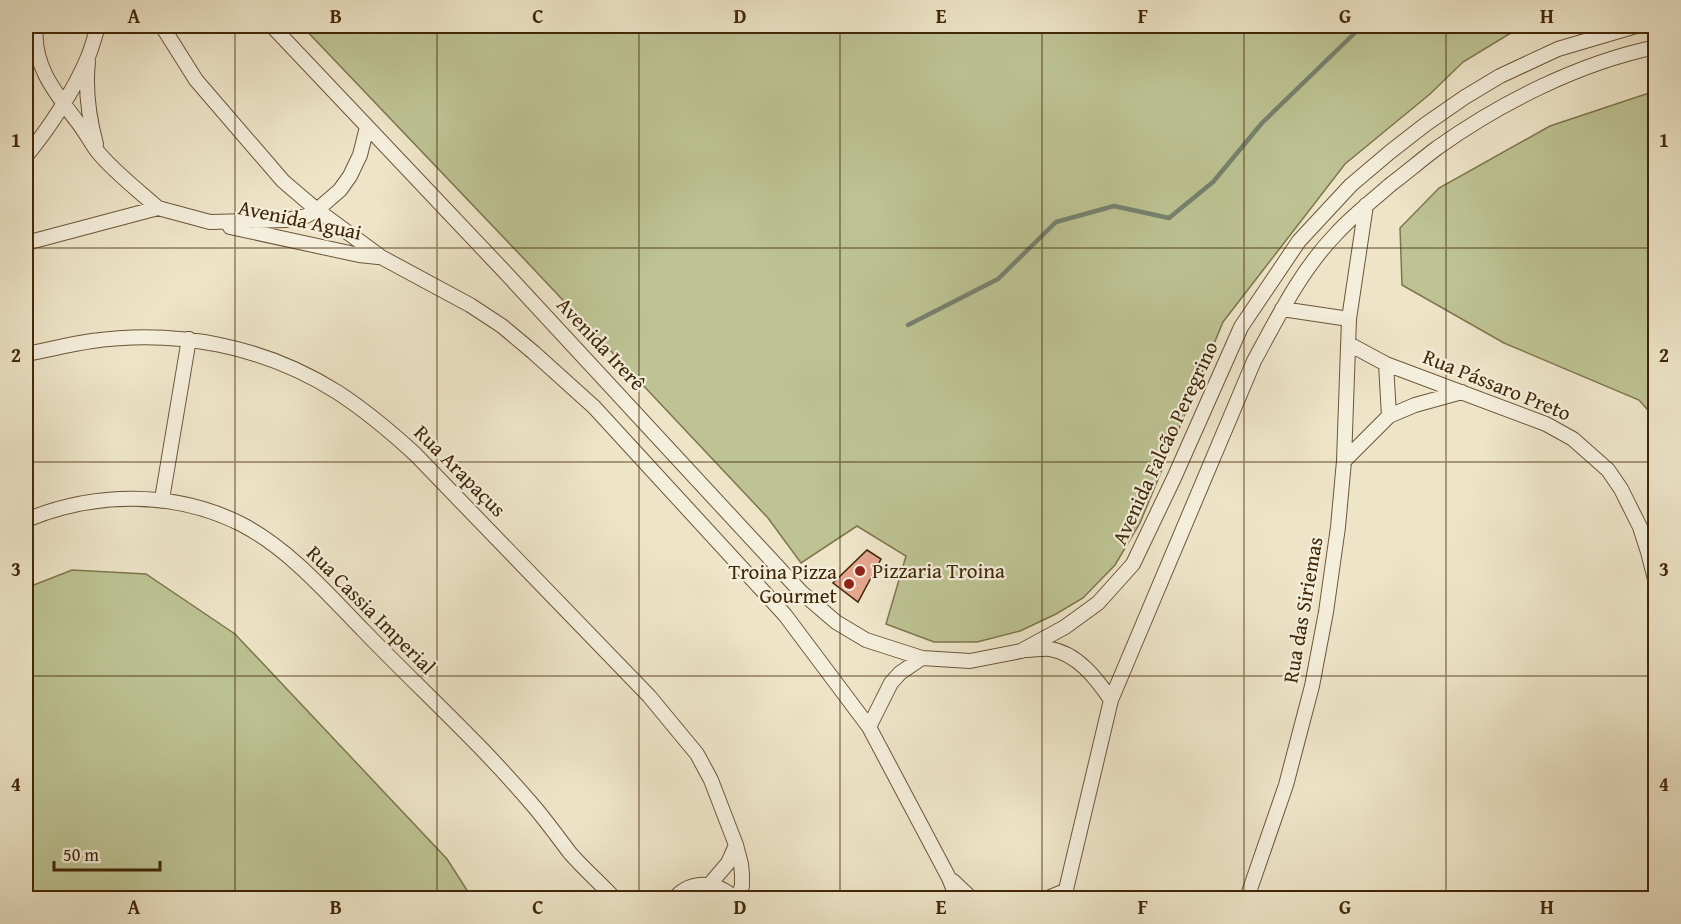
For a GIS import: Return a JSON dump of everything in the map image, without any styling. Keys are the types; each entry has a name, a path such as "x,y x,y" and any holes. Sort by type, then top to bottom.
{"street":[{"path":"36,26 35,48 32,56 63,103 98,152 158,208"},
{"path":"26,156 51,124 63,103 88,57 98,26"},
{"path":"162,26 196,80 283,181 317,210 381,257 470,305 510,333 594,407 786,615 869,727 949,878 957,898"},
{"name":"Avenida Irerê","path":"272,26 536,304 801,592 836,622 866,640 922,658"},
{"name":"Avenida Falcão Peregrino","path":"922,658 970,661 1021,651 1065,627 1098,603 1133,564 1241,327 1299,241 1351,186 1390,152 1464,97 1500,76 1558,49 1636,26"},
{"path":"1048,898 1064,895 1111,700 1254,361 1282,309 1308,269 1335,235 1366,205 1436,148 1507,105 1557,80 1631,52 1656,47"},
{"path":"88,57 88,104 98,152"},
{"path":"317,210 340,190 350,176 360,155 368,127"},
{"name":"Rua das Siriemas","path":"1247,898 1286,785 1312,686 1326,612 1338,527 1344,461 1349,319 1366,205"},
{"name":"Avenida Aguai","path":"26,243 158,208 359,255 381,257"},
{"name":"Avenida Aguai","path":"210,222 286,220 306,216 317,210"},
{"path":"1282,309 1349,319"},
{"name":"Rua Arapaçus","path":"26,354 92,341 137,337 189,339 243,350 313,379 346,398 416,454 649,696 697,754 711,780 736,845 742,874 742,886 736,898"},
{"path":"162,500 189,339"},
{"name":"Rua Pássaro Preto","path":"1349,344 1386,364 1546,424 1573,439 1595,457 1621,489 1640,527 1656,583"},
{"path":"1386,364 1389,416"},
{"path":"1344,461 1389,416 1415,405 1462,392"},
{"name":"Rua Cassia Imperial","path":"26,520 82,503 135,498 192,506 239,523 267,541 308,574 532,803 572,854 614,898"},
{"path":"1021,651 1050,649 1069,655 1085,667 1111,700"},
{"path":"869,727 891,683 900,673 922,658"},
{"path":"710,884 728,863 736,845"},
{"path":"949,878 971,898"},
{"path":"675,898 686,888 710,884 720,887 736,898"}],"green space":[{"path":"302,26 1538,26 1509,34 1463,62 1430,94 1345,164 1223,322 1140,523 1115,565 1083,598 1020,631 977,642 934,642 886,624 906,556 857,526 801,563 768,518"},
{"path":"1656,91 1655,418 1639,400 1504,343 1402,285 1400,228 1439,188 1550,126"},
{"path":"72,570 146,574 235,634 447,859 472,898 26,898 26,588"}],"building":[{"name":"Pizzaria Troina","path":"867,550 881,559 858,602 833,583"}],"waterway":[{"path":"908,325 998,279 1056,222 1114,206 1169,218 1213,182 1262,123 1362,26"}],"place":[{"name":"Pizzaria Troina","path":"860,571"},
{"name":"Troina Pizza Gourmet","path":"849,584"}]}
